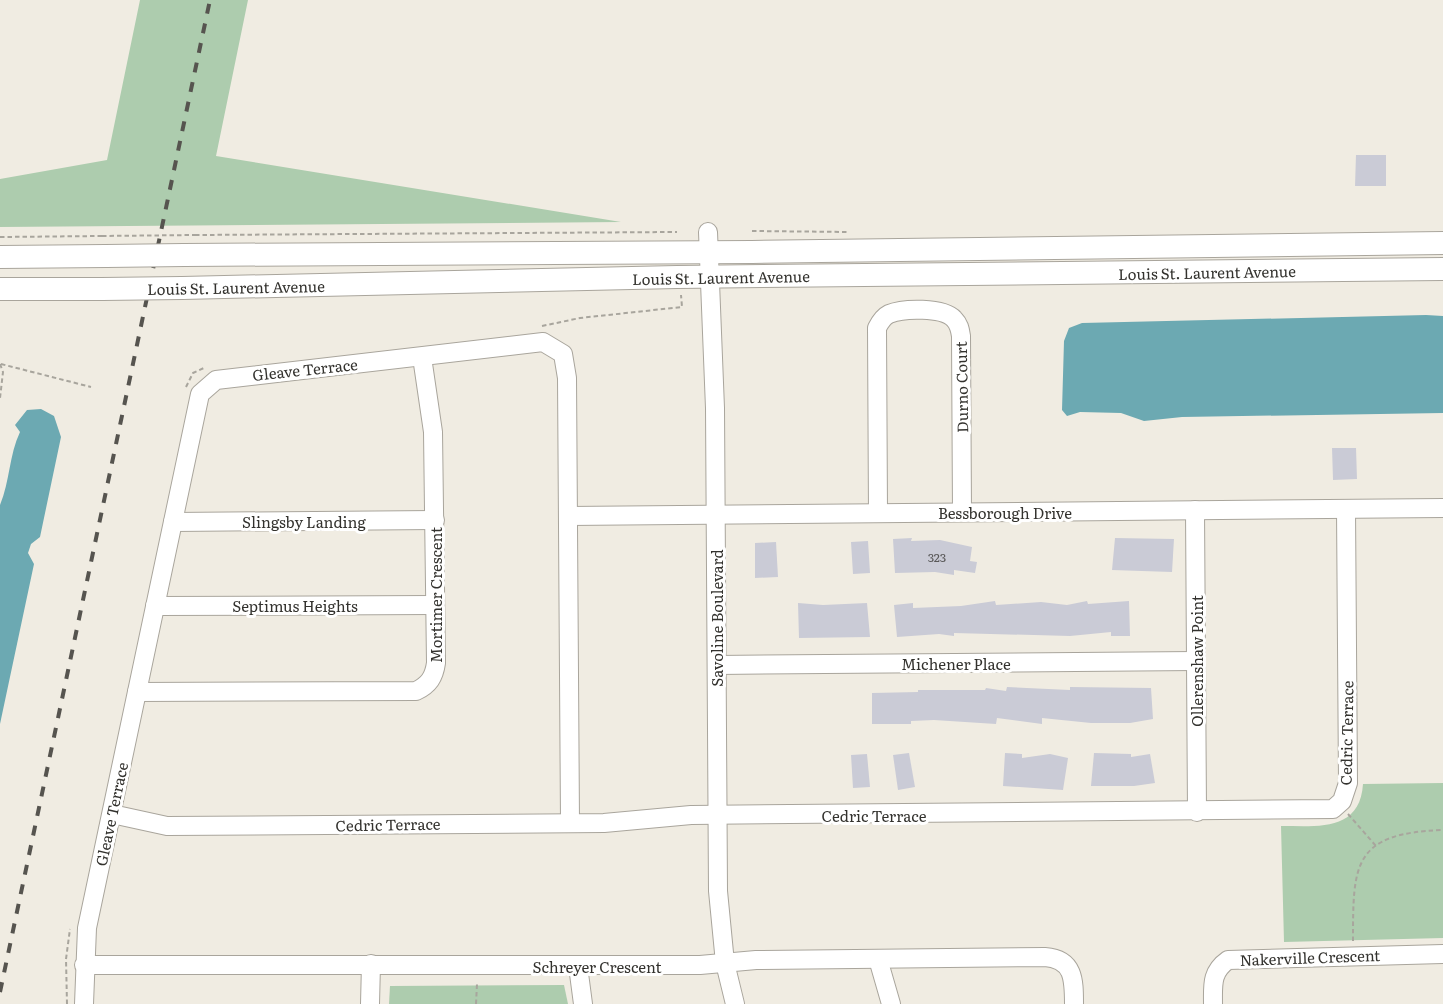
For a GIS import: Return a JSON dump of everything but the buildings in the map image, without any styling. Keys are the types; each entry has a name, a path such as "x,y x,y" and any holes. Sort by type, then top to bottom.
{"main road":[{"name":"Louis St. Laurent Avenue","path":"0,257 104,246 190,245 708,242 1443,243"},
{"name":"Louis St. Laurent Avenue","path":"0,289 182,288 709,277 1443,269"}],"street":[{"name":"Savoline Boulevard","path":"708,242 716,515 718,891 725,963 735,1004"},
{"name":"Durno Court","path":"878,513 877,328 882,319 898,311 944,312 953,317 959,326 961,336 962,512"},
{"name":"Gleave Terrace","path":"84,1004 87,928 200,394 207,385 229,378 543,342 563,354 567,366 570,822"},
{"name":"Mortimer Crescent","path":"137,692 416,691 428,684 434,674 435,520 433,432 422,357"},
{"name":"Bessborough Drive","path":"568,516 1443,508"},
{"name":"Cedric Terrace","path":"112,814 167,826 570,822 718,816 1327,811 1337,806 1345,795 1348,783 1346,509"},
{"name":"Ollerenshaw Point","path":"1195,510 1197,812"},
{"name":"Slingsby Landing","path":"173,522 435,520"},
{"name":"Septimus Heights","path":"155,606 435,605"},
{"name":"Michener Place","path":"717,665 1196,661"},
{"name":"Nakerville Crescent","path":"1213,1004 1213,977 1216,970 1228,960 1443,954"},
{"path":"878,958 891,1004"},
{"name":"Schreyer Crescent","path":"84,965 578,966 725,963 756,960 1054,958 1064,962 1071,970 1074,980 1074,1004"},
{"path":"369,1004 371,964"},
{"path":"578,966 583,1004"}],"path":[{"path":"0,237 104,246 677,232"},
{"path":"0,364 91,387"},
{"path":"0,364 3,372 0,398"},
{"path":"1348,814 1376,846"},
{"path":"1353,941 1356,873 1366,855 1376,846 1414,831 1443,830"},
{"path":"476,1004 477,984"}],"green space":[{"path":"140,0 248,0 216,156 621,222 0,227 0,179 107,160"},
{"path":"1443,783 1443,938 1284,942 1281,826 1322,825 1345,818 1354,811 1360,800 1363,784"},
{"path":"564,985 568,1004 389,1004 390,986"}],"water":[{"path":"1443,316 1443,413 1182,417 1144,421 1121,413 1080,412 1067,416 1062,410 1064,341 1069,328 1082,323"},
{"path":"41,409 54,416 61,437 40,537 31,544 28,553 34,564 0,724 0,505 20,432 15,425 27,410"}],"railway":[{"path":"0,992 210,0"}]}
